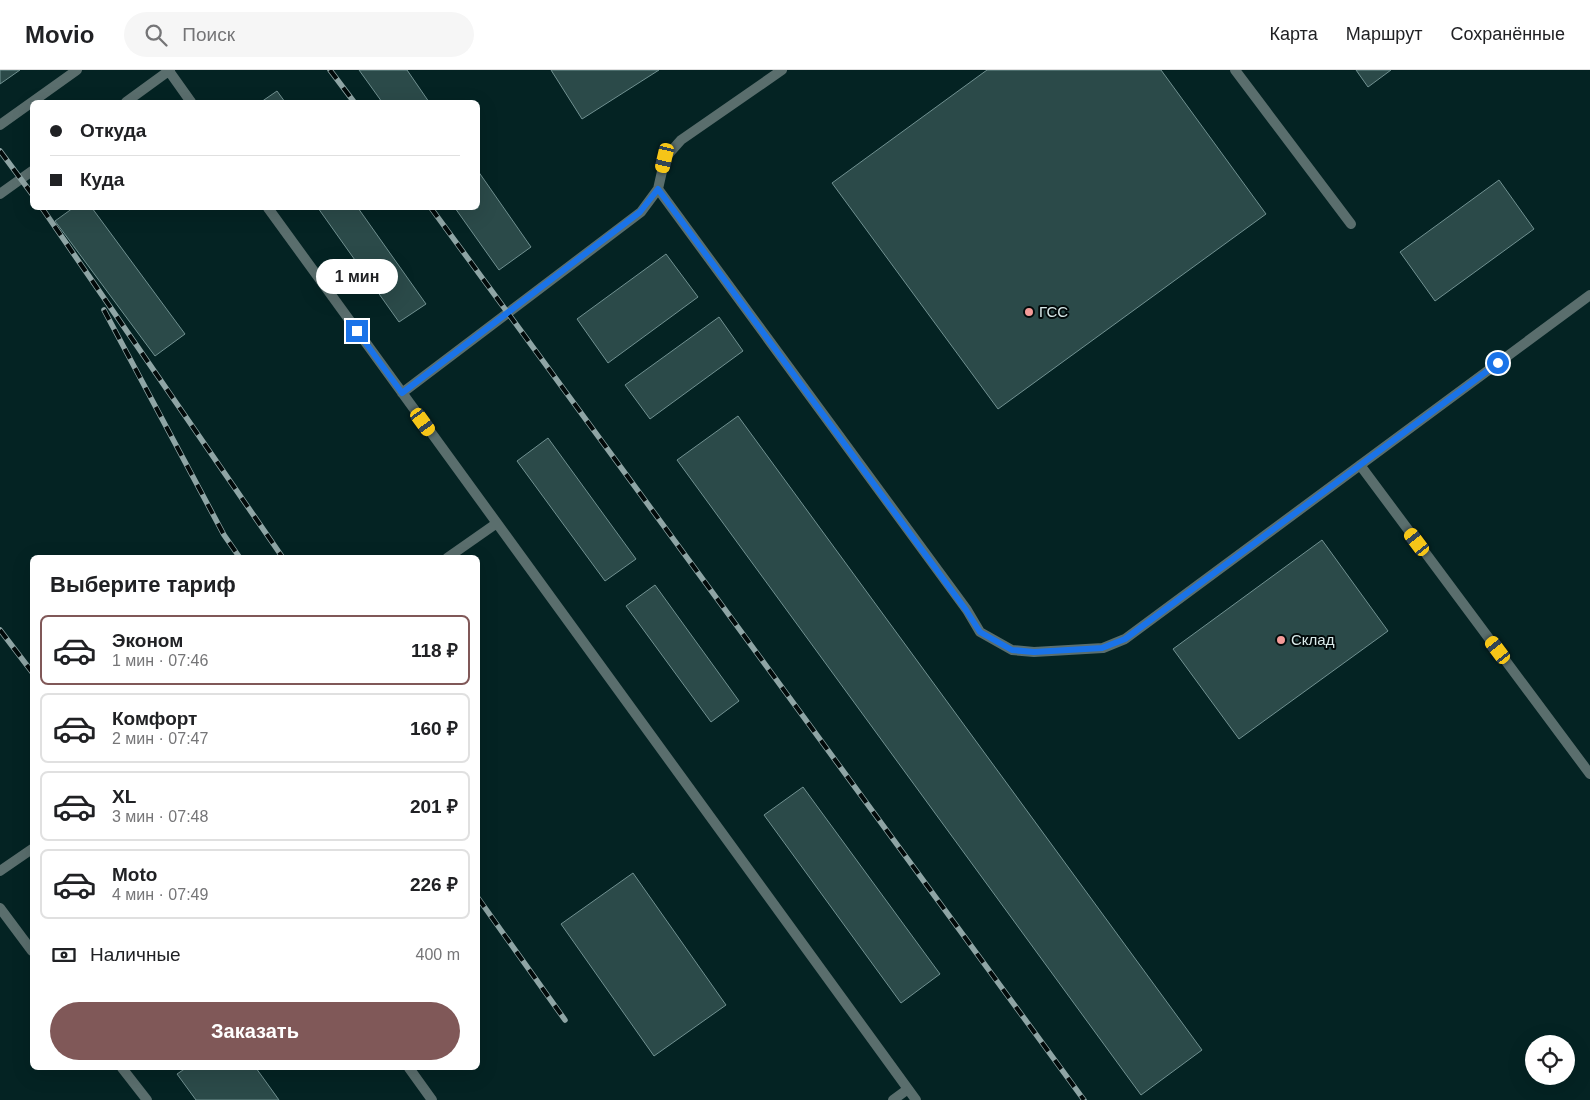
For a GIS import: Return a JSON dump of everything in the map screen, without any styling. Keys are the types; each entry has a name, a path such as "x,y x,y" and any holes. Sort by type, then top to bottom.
{"street":[{"path":"35,100 77,70"},
{"path":"402,393 640,212 658,189 665,158 681,140 782,70"},
{"path":"1235,70 1352,224"},
{"path":"129,100 169,71 191,100"},
{"path":"0,125 30,104"},
{"path":"0,194 30,172"},
{"path":"658,189 961,602 980,632 1012,650 1034,652 1102,648 1125,639 1590,295"},
{"path":"269,210 916,1100"},
{"path":"1360,465 1590,774"},
{"path":"451,555 496,523"},
{"path":"0,871 30,849"},
{"path":"0,908 30,948"},
{"path":"124,1070 147,1100"},
{"path":"410,1070 432,1100"},
{"path":"893,1100 908,1089"}],"building":[{"path":"0,70 20,70 0,84"},
{"path":"359,70 407,70 428,100 381,100"},
{"path":"551,70 659,70 582,119"},
{"name":"ГСС","path":"987,70 1161,70 1266,214 998,409 832,183"},
{"path":"1356,70 1391,70 1368,87"},
{"path":"277,91 284,100 264,100"},
{"path":"480,174 531,247 499,270 456,210 480,210"},
{"path":"1499,180 1534,229 1435,301 1400,252"},
{"path":"70,210 93,210 185,334 155,356 55,221"},
{"path":"319,210 359,210 426,304 399,322"},
{"path":"666,254 698,297 608,363 577,319"},
{"path":"719,317 743,351 650,419 625,385"},
{"path":"738,416 1202,1050 1141,1095 677,460"},
{"path":"548,438 636,559 605,581 517,461"},
{"name":"Склад","path":"1322,540 1388,631 1239,739 1173,649"},
{"path":"655,585 739,701 711,722 626,606"},
{"path":"803,787 940,974 901,1003 764,815"},
{"path":"633,873 726,1005 654,1056 561,924"},
{"path":"183,1070 257,1070 279,1100 196,1100 177,1074"}],"railway":[{"path":"330,70 352,100"},
{"path":"0,151 30,191"},
{"path":"43,210 281,555"},
{"path":"432,210 1084,1100"},
{"path":"104,310 224,535 238,555"},
{"path":"0,630 30,669"},
{"path":"480,901 565,1020"}],"place":[{"name":"ГСС","path":"1029,312"},
{"name":"Склад","path":"1281,640"}],"route":[{"path":"357,331 402,393 640,212 658,189 966,610 980,632 1012,650 1034,652 1102,648 1125,639 1498,363"}]}
